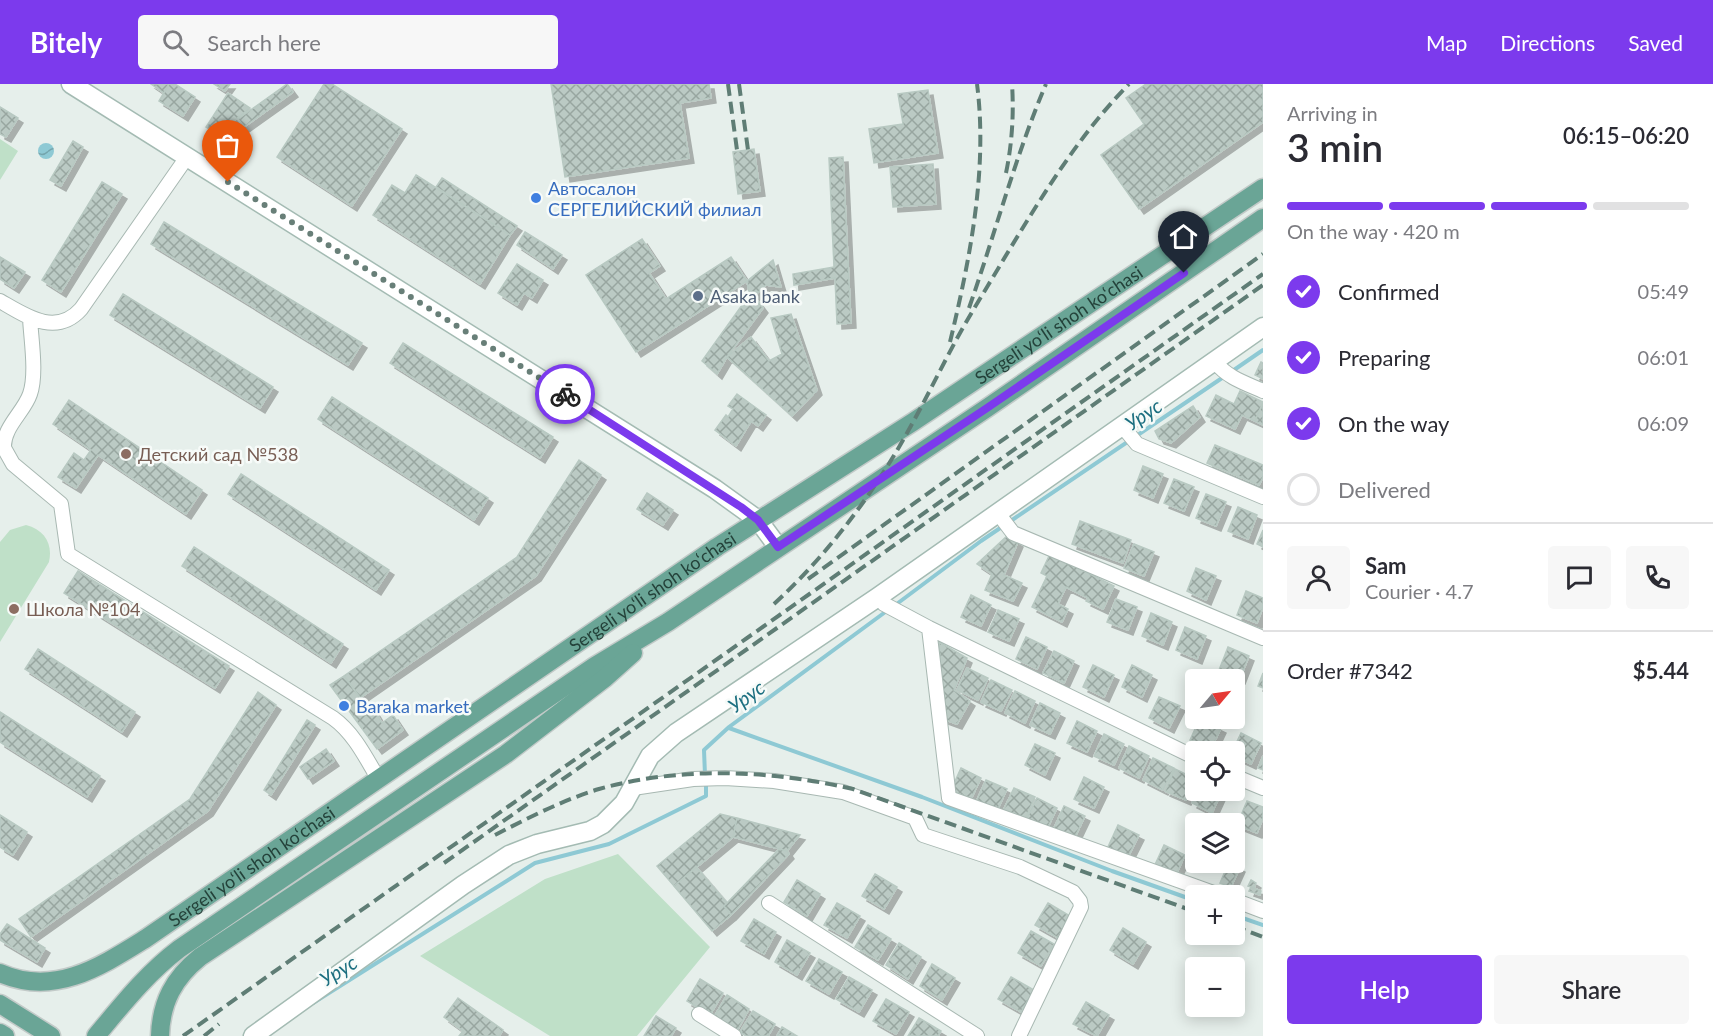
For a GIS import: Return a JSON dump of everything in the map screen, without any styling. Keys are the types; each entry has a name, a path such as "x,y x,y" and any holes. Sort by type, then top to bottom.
{"main road":[{"name":"Sergeli yo‘li shoh ko‘chasi","path":"0,973 20,980 60,981 114,958 145,939 758,520 913,422 1263,188"},
{"name":"Sergeli yo‘li shoh ko‘chasi","path":"96,1036 157,966 179,949 595,666 668,622 987,408 1263,218"},
{"path":"160,1036 167,997 176,979 191,964 506,754 604,678 668,622"},
{"path":"0,1004 51,1036"},
{"path":"0,1033 5,1036"}],"street":[{"path":"71,84 725,495 758,520 778,547"},
{"path":"0,301 30,318 58,324 76,314 187,157"},
{"path":"30,318 33,377 30,393 7,433 4,448 13,464 61,504 68,554 333,718 354,738 379,780"},
{"path":"253,1036 463,885 509,855 530,846 590,831 603,824 618,811 633,788 645,762 670,737 887,604 997,512 1123,427 1223,370 1263,327"},
{"path":"1223,370 1263,391"},
{"path":"1123,427 1137,444 1263,497"},
{"path":"997,512 1013,533 1263,638"},
{"path":"887,604 928,628 1185,753"},
{"path":"928,628 950,798 1191,885"},
{"path":"633,788 693,779 725,778 795,783 843,792 915,818 923,835 1020,867 1072,892 1080,901 1081,908 1019,1036"},
{"path":"1245,781 1263,788"},
{"path":"769,903 977,1036"},
{"path":"1245,904 1263,911"},
{"path":"699,1014 734,1036"}],"green space":[{"path":"0,139 18,151 0,180"},
{"path":"26,525 43,534 50,549 49,562 0,642 0,542 10,530"},
{"path":"618,854 710,947 637,1036 550,1036 420,956 545,879"}],"water":[{"path":"46,143 54,151 46,159 38,151"}],"building":[{"path":"151,84 169,84 164,93"},
{"path":"169,84 175,84 195,97 183,116 159,101"},
{"path":"214,84 230,84 225,91"},
{"path":"287,84 293,92 244,127 238,119"},
{"path":"324,84 332,84 402,129 352,206 277,157"},
{"path":"551,84 709,84 711,98 680,103 689,158 565,177"},
{"path":"1146,84 1263,84 1263,122 1139,209 1101,155 1144,124 1126,98"},
{"path":"928,90 938,153 874,163 869,129 903,124 898,94"},
{"path":"228,93 250,108 217,134 206,127"},
{"path":"0,107 18,118 6,137 0,134"},
{"path":"73,141 83,147 61,186 50,180"},
{"path":"754,149 760,191 738,194 733,152"},
{"path":"843,157 851,323 837,324 835,278 794,285 793,274 834,267 829,158"},
{"path":"933,164 936,204 893,207 890,167"},
{"path":"416,175 510,235 480,284 373,215 392,185 405,193"},
{"path":"442,178 517,226 510,235 436,187"},
{"path":"102,182 122,194 61,292 42,280"},
{"path":"164,222 362,343 348,365 151,244"},
{"path":"525,232 562,255 553,269 517,245"},
{"path":"642,239 660,266 649,273 666,299 731,257 747,281 636,352 586,275"},
{"path":"0,257 25,272 14,288 0,279"},
{"path":"773,260 781,287 766,285 754,296 763,308 717,374 702,361 745,301 749,293 747,281"},
{"path":"517,264 543,280 532,298 524,293 517,305 498,293"},
{"path":"123,294 273,387 260,408 110,315"},
{"path":"791,314 817,390 792,416 727,357 751,337 769,361 782,354 771,318"},
{"path":"403,343 553,437 540,458 390,363"},
{"path":"1261,362 1263,363 1263,379 1255,375"},
{"path":"1240,391 1263,402 1255,421 1242,415 1235,429 1206,416 1216,395 1234,404"},
{"path":"737,394 766,415 758,426 751,421 736,446 715,430 733,409 728,406"},
{"path":"332,397 488,498 474,520 318,419"},
{"path":"69,400 202,490 186,514 98,455 76,488 58,477 74,453 84,460 91,450 53,424"},
{"path":"1263,403 1263,425 1255,421"},
{"path":"1193,406 1200,417 1171,443 1159,439 1155,431"},
{"path":"1215,445 1263,465 1263,477 1259,485 1207,463"},
{"path":"579,460 601,475 536,576 360,698 344,676 517,557"},
{"path":"1143,466 1163,474 1153,498 1134,490"},
{"path":"241,474 389,570 376,590 228,494"},
{"path":"1174,479 1194,487 1184,511 1164,503"},
{"path":"647,493 673,510 663,525 637,509"},
{"path":"1206,494 1226,502 1216,526 1196,518"},
{"path":"1238,507 1257,515 1248,539 1228,531"},
{"path":"1080,521 1131,540 1123,563 1072,544"},
{"path":"1263,530 1263,547 1257,544"},
{"path":"1007,536 1018,542 1004,575 1022,583 1013,601 985,590 992,574 977,564"},
{"path":"1134,544 1154,552 1144,576 1124,568"},
{"path":"194,547 343,644 331,663 182,566"},
{"path":"1050,554 1114,586 1103,609 1086,601 1088,598 1066,587 1058,604 1068,609 1062,622 1032,607 1047,576 1041,573"},
{"path":"1196,568 1216,576 1206,600 1187,591"},
{"path":"78,571 229,666 215,688 64,593"},
{"path":"1246,591 1263,598 1263,607 1257,623 1237,615"},
{"path":"971,595 991,605 981,626 961,617"},
{"path":"1116,599 1137,607 1128,630 1107,622"},
{"path":"998,610 1019,619 1009,641 988,632"},
{"path":"1151,613 1172,622 1163,645 1142,636"},
{"path":"1185,627 1206,636 1197,659 1176,650"},
{"path":"1026,637 1047,647 1037,669 1016,659"},
{"path":"939,642 967,658 954,690 970,701 957,724 943,719"},
{"path":"1228,647 1249,656 1244,669 1219,669"},
{"path":"38,649 135,712 122,732 25,669"},
{"path":"1054,651 1074,661 1064,683 1043,673"},
{"path":"1093,665 1114,675 1104,697 1083,687"},
{"path":"1132,665 1152,675 1142,697 1122,687"},
{"path":"967,668 988,678 978,700 957,690"},
{"path":"1263,673 1263,688 1258,686"},
{"path":"344,676 371,712 374,710 382,723 393,715 403,730 377,749 330,685"},
{"path":"991,680 1012,690 1001,711 981,702"},
{"path":"1015,691 1035,701 1025,723 1005,713"},
{"path":"258,692 276,705 208,811 31,937 19,919 190,799"},
{"path":"1159,697 1180,706 1169,728 1149,718"},
{"path":"1040,703 1060,713 1050,734 1030,725"},
{"path":"0,712 100,776 87,797 0,742"},
{"path":"307,720 315,725 271,795 264,790"},
{"path":"1077,721 1097,731 1087,752 1067,743"},
{"path":"1195,729 1221,729 1215,741 1190,740"},
{"path":"1241,733 1261,743 1251,764 1245,761 1245,741 1237,741"},
{"path":"1104,734 1124,744 1114,765 1094,756"},
{"path":"1035,744 1055,753 1045,775 1025,765"},
{"path":"1129,746 1149,756 1139,778 1119,768"},
{"path":"326,749 334,761 308,779 300,767"},
{"path":"1263,756 1263,770 1258,768"},
{"path":"1153,758 1174,768 1163,790 1143,780"},
{"path":"961,768 981,778 971,799 951,790"},
{"path":"1175,769 1185,774 1185,800 1165,791"},
{"path":"1084,777 1104,787 1094,808 1074,799"},
{"path":"986,780 1007,789 997,811 976,802"},
{"path":"1014,788 1035,797 1025,819 1004,809"},
{"path":"1037,798 1057,808 1047,829 1026,820"},
{"path":"1193,801 1217,801 1212,813 1192,803"},
{"path":"1247,801 1263,807 1263,818 1257,833 1245,828 1245,813 1242,813"},
{"path":"1064,806 1085,816 1075,837 1054,828"},
{"path":"720,814 737,818 733,837 674,886 657,866"},
{"path":"0,815 27,832 13,855 0,847"},
{"path":"737,818 800,835 787,851 733,837"},
{"path":"1118,825 1139,835 1128,857 1108,847"},
{"path":"1164,845 1185,855 1175,877 1154,867"},
{"path":"779,849 789,854 731,915 724,906"},
{"path":"696,867 727,903 724,906 731,915 712,931 674,886"},
{"path":"1224,873 1237,873 1232,885 1220,883"},
{"path":"875,874 897,887 884,909 862,896"},
{"path":"797,880 820,894 807,916 784,902"},
{"path":"1251,880 1256,883 1254,888 1248,886"},
{"path":"1251,887 1261,891 1260,895 1249,891"},
{"path":"837,903 860,916 847,938 824,925"},
{"path":"1048,903 1070,916 1058,938 1035,925"},
{"path":"754,919 776,932 764,954 741,941"},
{"path":"7,924 45,948 37,962 0,940 0,934"},
{"path":"868,925 891,939 878,960 855,947"},
{"path":"1123,928 1146,942 1133,964 1110,950"},
{"path":"1031,931 1054,944 1041,966 1018,953"},
{"path":"787,940 810,953 797,975 775,962"},
{"path":"899,943 921,957 908,979 886,965"},
{"path":"819,959 842,972 829,994 806,981"},
{"path":"932,964 955,978 942,1000 920,986"},
{"path":"849,977 872,990 859,1012 836,999"},
{"path":"1011,977 1034,990 1021,1012 998,999"},
{"path":"700,979 723,993 710,1015 687,1001"},
{"path":"727,995 749,1009 737,1031 714,1017"},
{"path":"458,998 503,1030 499,1036 459,1036 463,1031 444,1017"},
{"path":"886,999 909,1012 896,1034 873,1021"},
{"path":"1086,1002 1109,1015 1097,1036 1073,1024"},
{"path":"753,1011 775,1024 768,1036 746,1036 740,1032"},
{"path":"656,1016 676,1028 671,1036 644,1036"},
{"path":"919,1018 941,1031 938,1036 908,1036"},
{"path":"782,1027 797,1036 777,1036"}],"waterway":[{"name":"Урус","path":"1231,372 1263,350"},
{"name":"Урус","path":"894,606 981,541 1225,376"},
{"name":"Урус","path":"705,775 704,750 729,727 888,610"},
{"path":"729,728 922,797 1185,897"},
{"name":"Урус","path":"313,1003 535,863 609,844 706,796 706,783"},
{"path":"1245,919 1263,925"}],"railway":[{"path":"728,84 737,150"},
{"path":"739,84 748,150"},
{"path":"950,342 970,246 979,181 980,116 977,84"},
{"path":"1006,173 1012,129 1012,84"},
{"path":"969,308 1015,167 1046,84"},
{"path":"774,604 817,560 868,496 900,446 966,322 1033,211 1078,145 1129,84"},
{"path":"808,579 1263,254"},
{"path":"183,1036 1263,274"},
{"path":"444,863 1263,285"},
{"path":"495,835 572,798 630,782 662,777 726,773 790,778 853,789 1185,908"},
{"path":"1245,930 1263,937"},
{"path":"204,1036 219,1024"}],"way so far":[{"path":"228,182 565,394"}],"place":[{"name":"Автосалон СЕРГЕЛИЙСКИЙ филиал","path":"536,198"},
{"name":"Asaka bank","path":"698,296"},
{"name":"Детский сад №538","path":"126,454"},
{"name":"Школа №104","path":"14,609"},
{"name":"Baraka market","path":"344,706"}],"route":[{"path":"565,394 725,495 758,520 778,547 1184,273"}]}
